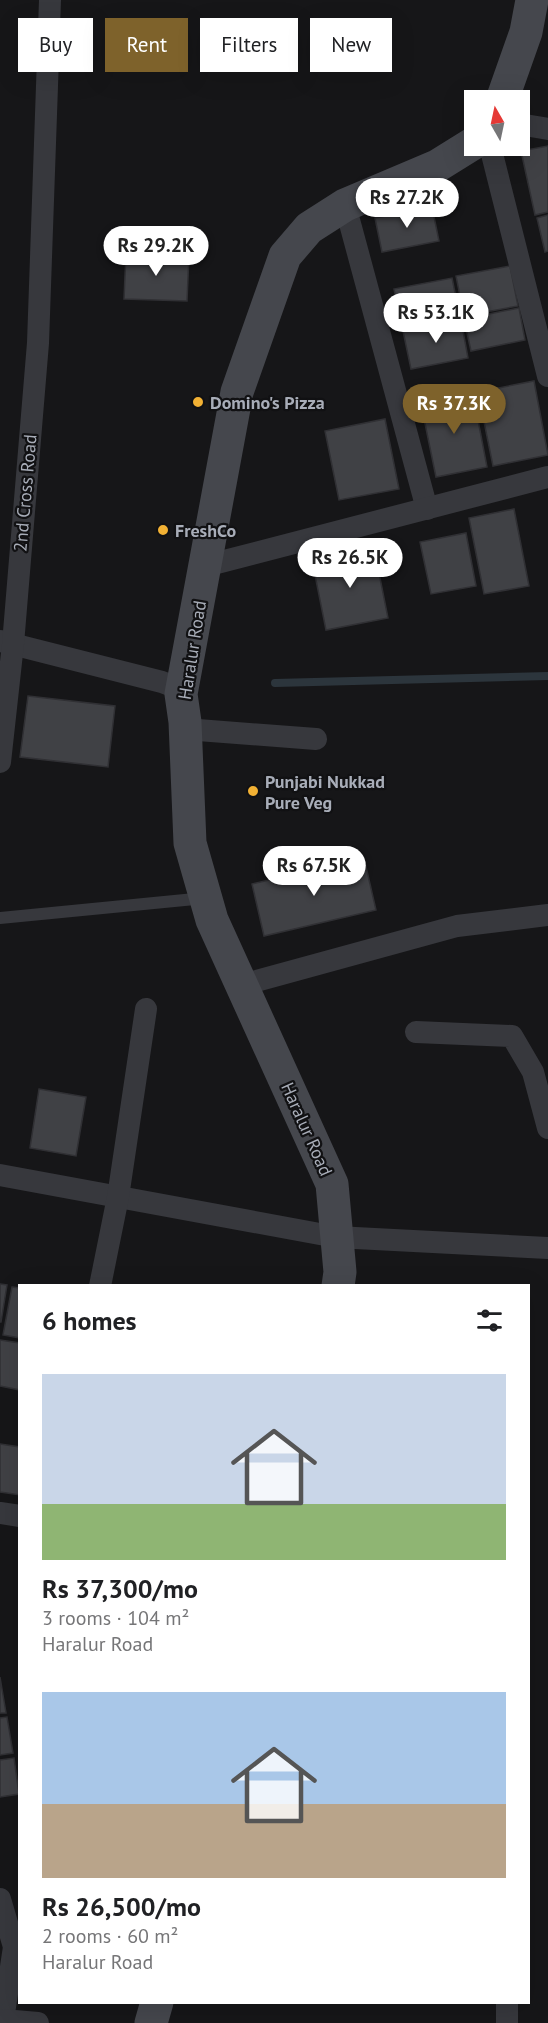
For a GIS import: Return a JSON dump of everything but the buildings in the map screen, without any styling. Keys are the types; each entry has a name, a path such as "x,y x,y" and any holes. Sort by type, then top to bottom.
{"street":[{"name":"2nd Cross Road","path":"0,762 7,642 38,343 50,0"},
{"path":"506,90 526,32 532,0"},
{"path":"530,126 548,129"},
{"name":"Haralur Road","path":"338,1284 340,1272 332,1184 212,920 190,843 185,729 181,694 237,392 285,256 309,228 345,205 436,166 464,149"},
{"path":"493,156 548,376"},
{"path":"345,205 427,509"},
{"path":"205,566 548,477"},
{"path":"7,642 162,682 180,689 181,694"},
{"path":"185,729 316,739"},
{"path":"242,985 457,926 548,915"},
{"path":"100,1284 118,1197 146,1009"},
{"path":"416,1032 512,1036 533,1072 548,1128"},
{"path":"0,1175 336,1237 548,1248"},
{"path":"0,1513 18,1516"},
{"path":"0,1899 14,1947 2,2021 38,2023"},
{"path":"151,2023 156,2004"},
{"path":"507,2004 507,2023"}],"lane":[{"path":"0,918 206,898"}],"waterway":[{"path":"275,683 548,676"}],"place":[{"name":"Domino's Pizza","path":"198,402"},
{"name":"FreshCo","path":"163,530"},
{"name":"Punjabi Nukkad Pure Veg","path":"253,791"}]}
